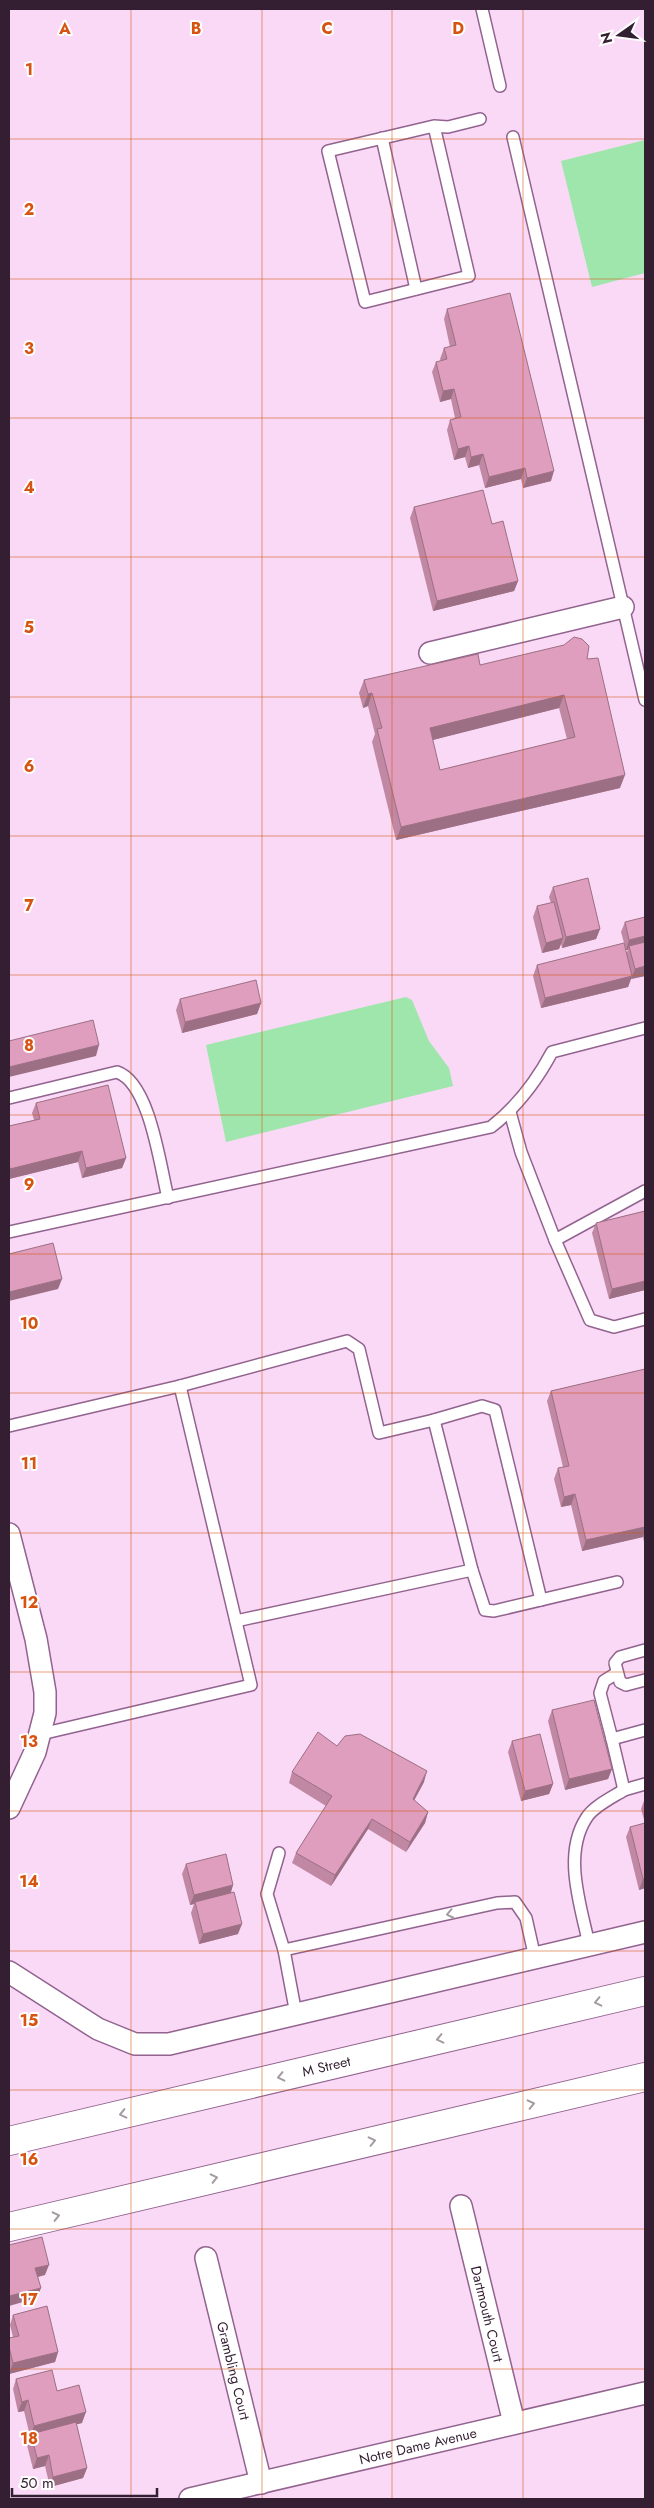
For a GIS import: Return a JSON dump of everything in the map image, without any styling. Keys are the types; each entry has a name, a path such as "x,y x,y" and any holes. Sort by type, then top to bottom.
{"street":[{"path":"430,653 623,607"},
{"path":"9,1534 36,1639 45,1692 45,1713 41,1734 23,1780 9,1808"},
{"path":"9,1972 98,2029 135,2044 169,2044 645,1932"},
{"name":"M Street","path":"9,2141 645,1991"},
{"path":"9,2227 645,2077"},
{"name":"Dartmouth Court","path":"461,2206 514,2423"},
{"name":"Grambling Court","path":"206,2258 261,2482"},
{"name":"Notre Dame Avenue","path":"190,2499 645,2393"}],"lane":[{"path":"482,9 500,86"},
{"path":"434,126 470,276 365,302 328,151 434,126 448,127 480,119"},
{"path":"513,137 645,700"},
{"path":"382,138 416,289"},
{"path":"9,1232 491,1127 510,1112 538,1079 552,1052 645,1028"},
{"path":"9,1098 117,1072 126,1075 137,1088 146,1107 168,1198"},
{"path":"510,1112 521,1152 555,1240 590,1320 614,1327 645,1320"},
{"path":"555,1240 645,1191"},
{"path":"9,1426 180,1386 347,1341 359,1349 379,1433 482,1406 495,1410 541,1600"},
{"path":"41,1734 251,1685 180,1386"},
{"path":"434,1420 472,1570 485,1610 494,1611 617,1582"},
{"path":"236,1621 472,1570"},
{"path":"645,1650 620,1657 615,1663 620,1682 626,1685 645,1680"},
{"path":"617,1673 604,1681 600,1693 624,1790"},
{"path":"612,1739 645,1730"},
{"path":"589,1945 574,1876 578,1837 588,1816 624,1790 645,1784"},
{"path":"279,1853 268,1894 284,1950 296,2014"},
{"path":"284,1950 498,1903 515,1902 526,1918 534,1958"}],"green space":[{"path":"645,140 645,273 592,287 561,161"},
{"path":"406,997 412,1000 429,1041 449,1068 453,1086 226,1142 206,1045"}],"building":[{"path":"510,293 554,471 527,478 525,468 489,477 483,454 471,457 469,446 458,449 450,420 461,417 454,389 443,391 436,362 447,359 444,348 456,345 447,309"},
{"path":"483,490 492,524 503,521 518,581 437,601 414,507"},
{"path":"574,637 582,639 589,646 587,659 598,658 625,775 401,827 377,729 382,728 372,693 368,694 364,680 478,654 480,665 564,645","holes":["564,695 575,737 440,770 430,728"]},
{"path":"588,878 600,929 566,937 553,887"},
{"path":"554,902 563,938 546,943 537,906"},
{"path":"645,917 645,936 629,940 625,922"},
{"path":"645,942 645,966 635,969 629,946"},
{"path":"624,943 632,976 545,998 537,965"},
{"path":"256,980 261,1003 185,1022 180,999"},
{"path":"93,1020 99,1045 9,1067 9,1041"},
{"path":"108,1085 126,1158 86,1168 82,1151 10,1169 9,1126 40,1119 36,1103"},
{"path":"645,1211 645,1281 612,1289 596,1223"},
{"path":"53,1243 62,1279 9,1292 9,1254"},
{"path":"645,1369 645,1527 586,1540 575,1494 564,1497 558,1468 569,1466 551,1391"},
{"path":"594,1700 612,1769 569,1779 552,1710"},
{"path":"318,1732 337,1746 345,1736 360,1734 427,1771 413,1799 428,1812 410,1842 372,1819 335,1875 296,1853 332,1796 292,1772"},
{"path":"540,1734 553,1784 525,1791 512,1741"},
{"path":"645,1823 645,1879 643,1879 630,1827"},
{"path":"226,1854 233,1885 194,1895 186,1864"},
{"path":"234,1892 242,1924 203,1934 195,1902"},
{"path":"42,2237 49,2265 35,2268 41,2288 9,2296 9,2245"},
{"path":"47,2306 58,2352 13,2363 9,2338 19,2336 13,2315"},
{"path":"52,2370 57,2391 79,2385 86,2412 34,2426 28,2400 22,2402 16,2379"},
{"path":"76,2422 87,2468 53,2477 49,2455 37,2458 31,2434"}]}
